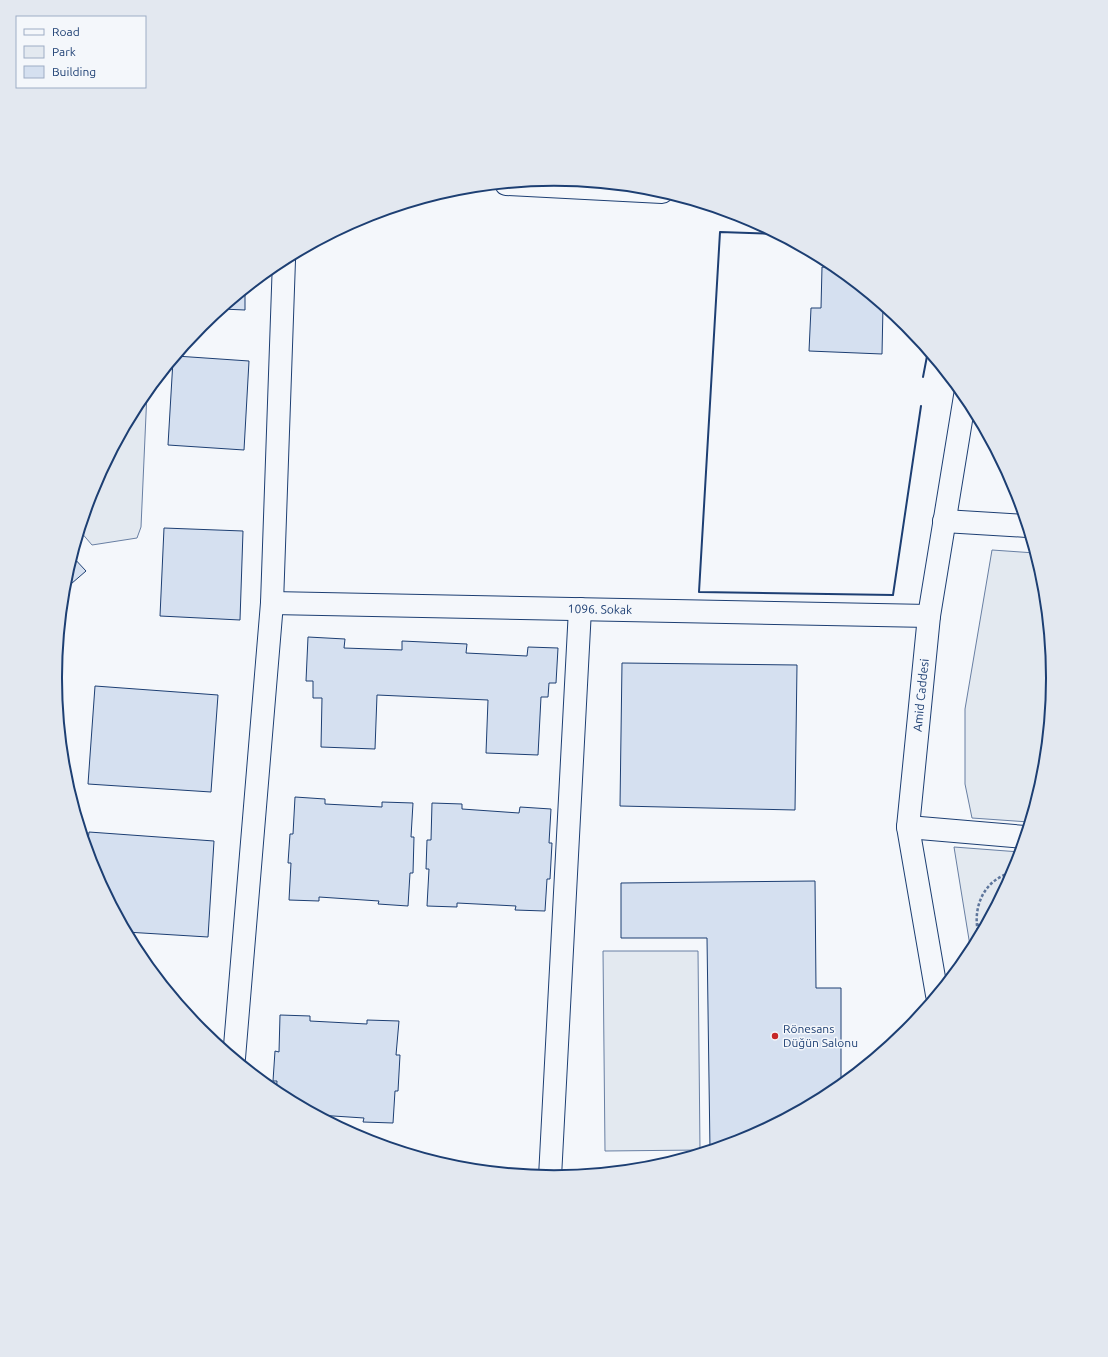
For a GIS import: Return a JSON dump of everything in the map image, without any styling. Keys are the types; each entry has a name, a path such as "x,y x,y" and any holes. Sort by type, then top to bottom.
{"street":[{"path":"550,186 588,188"},
{"path":"235,1052 272,603 284,267"},
{"name":"Amid Caddesi","path":"936,988 908,827 929,616 963,406"},
{"path":"944,520 1022,526"},
{"name":"1096. Sokak","path":"272,603 929,616"},
{"path":"550,1170 580,609"},
{"path":"908,827 1020,836"}],"path":[{"path":"977,929 977,910 982,895 992,882 1006,874"},
{"path":"976,925 980,925"}],"green space":[{"path":"147,403 141,527 137,538 92,545 84,535 99,490 128,432"},
{"path":"992,550 1029,553 1037,583 1042,614 1046,678 1042,743 1037,774 1024,822 972,818 965,784 965,709"},
{"path":"954,847 1015,852 995,896 969,942"},
{"path":"603,951 698,951 700,1148 693,1150 605,1151"}],"building":[{"path":"822,267 854,288 883,313 882,354 809,351 811,308 821,308"},
{"path":"245,296 245,310 230,309"},
{"path":"182,356 249,361 244,450 168,445 173,368"},
{"path":"164,528 243,531 240,620 160,616"},
{"path":"77,561 86,571 71,584"},
{"path":"308,637 345,639 344,648 402,650 402,641 467,644 466,653 527,656 528,647 558,648 556,683 549,683 548,697 541,697 538,755 486,753 488,700 377,695 375,749 321,747 322,698 313,698 313,681 306,681"},
{"path":"622,663 797,665 795,810 620,806"},
{"path":"95,686 218,695 211,792 88,784"},
{"path":"295,797 325,799 325,804 382,807 382,802 413,803 411,837 414,837 413,873 410,873 408,906 378,904 379,901 319,897 319,901 289,900 291,863 288,863 290,834 293,834"},
{"path":"432,803 462,804 462,809 519,813 520,807 551,809 549,843 552,843 550,879 547,879 545,911 515,910 516,906 457,903 457,907 427,906 429,869 426,869 427,840 431,840"},
{"path":"89,832 214,841 208,937 133,932 99,867 88,838"},
{"name":"Rönesans Düğün Salonu","path":"815,881 816,988 841,988 841,1078 800,1105 772,1120 710,1145 707,938 621,938 621,883"},
{"path":"280,1015 310,1016 310,1021 367,1024 367,1020 399,1021 396,1055 400,1055 398,1091 395,1091 393,1123 363,1122 364,1118 328,1116 308,1105 277,1085 277,1081 273,1081 275,1051 279,1052"}],"wall":[{"path":"764,234 720,232 699,592 893,595 921,406"},
{"path":"923,377 927,357"}],"place":[{"name":"Rönesans Düğün Salonu","path":"775,1036"}]}
